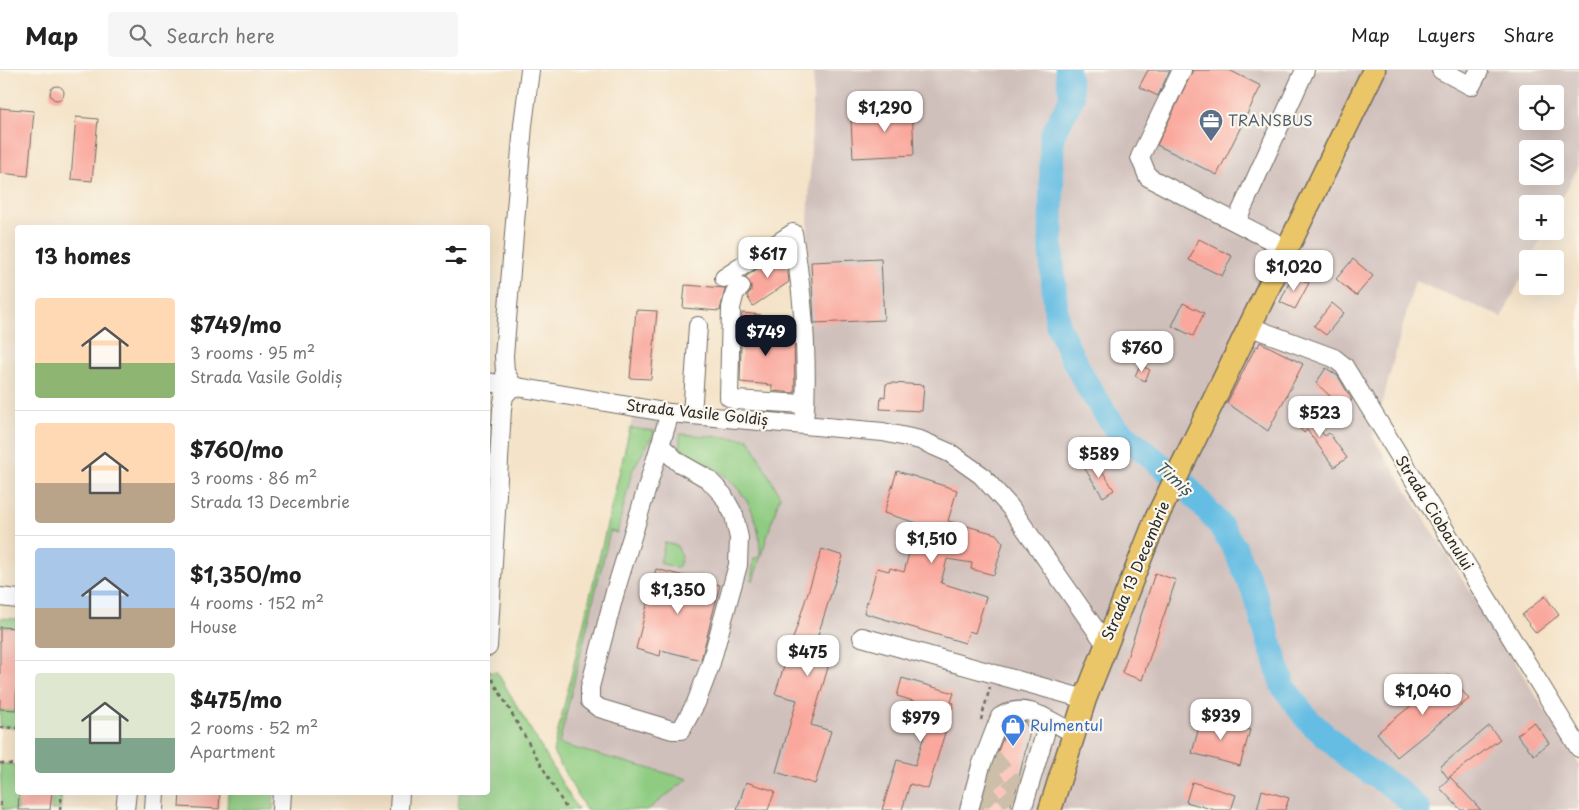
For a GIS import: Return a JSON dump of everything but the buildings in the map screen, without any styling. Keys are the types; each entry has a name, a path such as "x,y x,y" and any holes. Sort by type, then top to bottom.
{"main road":[{"name":"Strada 13 Decembrie","path":"1050,810 1073,733 1074,695 1106,644 1156,520 1201,429 1248,326 1374,70"}],"street":[{"path":"490,614 502,409 504,396 513,386 505,372 504,356 522,134 530,70"},
{"path":"1182,70 1140,157 1148,177 1286,248"},
{"path":"1441,70 1472,86 1480,71"},
{"path":"1236,222 1300,72"},
{"path":"724,278 793,233 801,296 804,424"},
{"path":"741,287 735,292 731,308 729,397 751,401 805,404"},
{"path":"692,415 698,326"},
{"name":"Strada Ciobanului","path":"1248,326 1334,358 1344,366 1579,748"},
{"name":"Strada Vasile Goldiș","path":"490,382 670,413 883,432 920,440 950,453 981,475 1010,507 1106,644"},
{"path":"751,401 751,419"},
{"path":"661,446 678,462 708,479 723,495 734,515 739,538 738,565 710,666 696,703 681,730 672,730 600,708 590,701 590,687 612,600 670,413"},
{"path":"0,597 15,599"},
{"path":"862,637 1074,695"},
{"path":"1039,715 1074,695"},
{"path":"980,781 1000,717 1015,709 1039,715 1073,733"},
{"path":"1019,801 1045,734 1039,715"},
{"path":"125,810 126,795"},
{"path":"154,810 155,795"},
{"path":"281,810 282,795"},
{"path":"399,810 400,795"}],"path":[{"path":"490,675 567,810"},
{"path":"0,727 15,728"},
{"path":"0,763 15,765"},
{"path":"60,810 62,795"},
{"path":"0,802 2,810"}],"shaded area":[{"path":"814,70 1579,70 1579,165 1564,195 1519,195 1519,240 1540,240 1536,250 1519,250 1519,282 1502,317 1415,281 1373,437 1579,764 1579,810 586,810 553,752 633,415 762,404 801,406"}],"green space":[{"path":"630,428 655,431 632,471 617,533 610,531 559,744 688,779 647,810 586,810 553,752"},
{"path":"680,434 749,439 780,496 753,581 751,580 754,558 760,557 759,537 755,519 748,504 739,490 727,478 698,459 680,451"},
{"path":"665,542 677,546 682,557 678,568 660,563"},
{"path":"0,618 15,619 15,628 0,627"},
{"path":"490,672 497,672 578,810 458,810 459,795 490,795"},
{"path":"0,710 15,711 15,728 0,727"},
{"path":"0,763 15,765 17,810 2,810"},
{"path":"53,795 62,795 60,810 51,810"},
{"path":"228,795 274,795 273,810 227,810"}],"waterway":[{"name":"Timiș","path":"1067,70 1072,98 1052,135 1051,251 1057,323 1071,355 1091,392 1114,426 1186,486 1220,525 1235,549 1254,592 1283,686 1307,719 1352,760 1399,791 1419,810"}],"tunnel":[{"path":"992,757 1017,787"},
{"path":"987,772 1012,802"},
{"path":"982,789 1000,810"},
{"path":"978,805 982,810"}],"place":[{"name":"TRANSBUS","path":"1211,142"},
{"name":"Rulmentul","path":"1013,747"}]}
